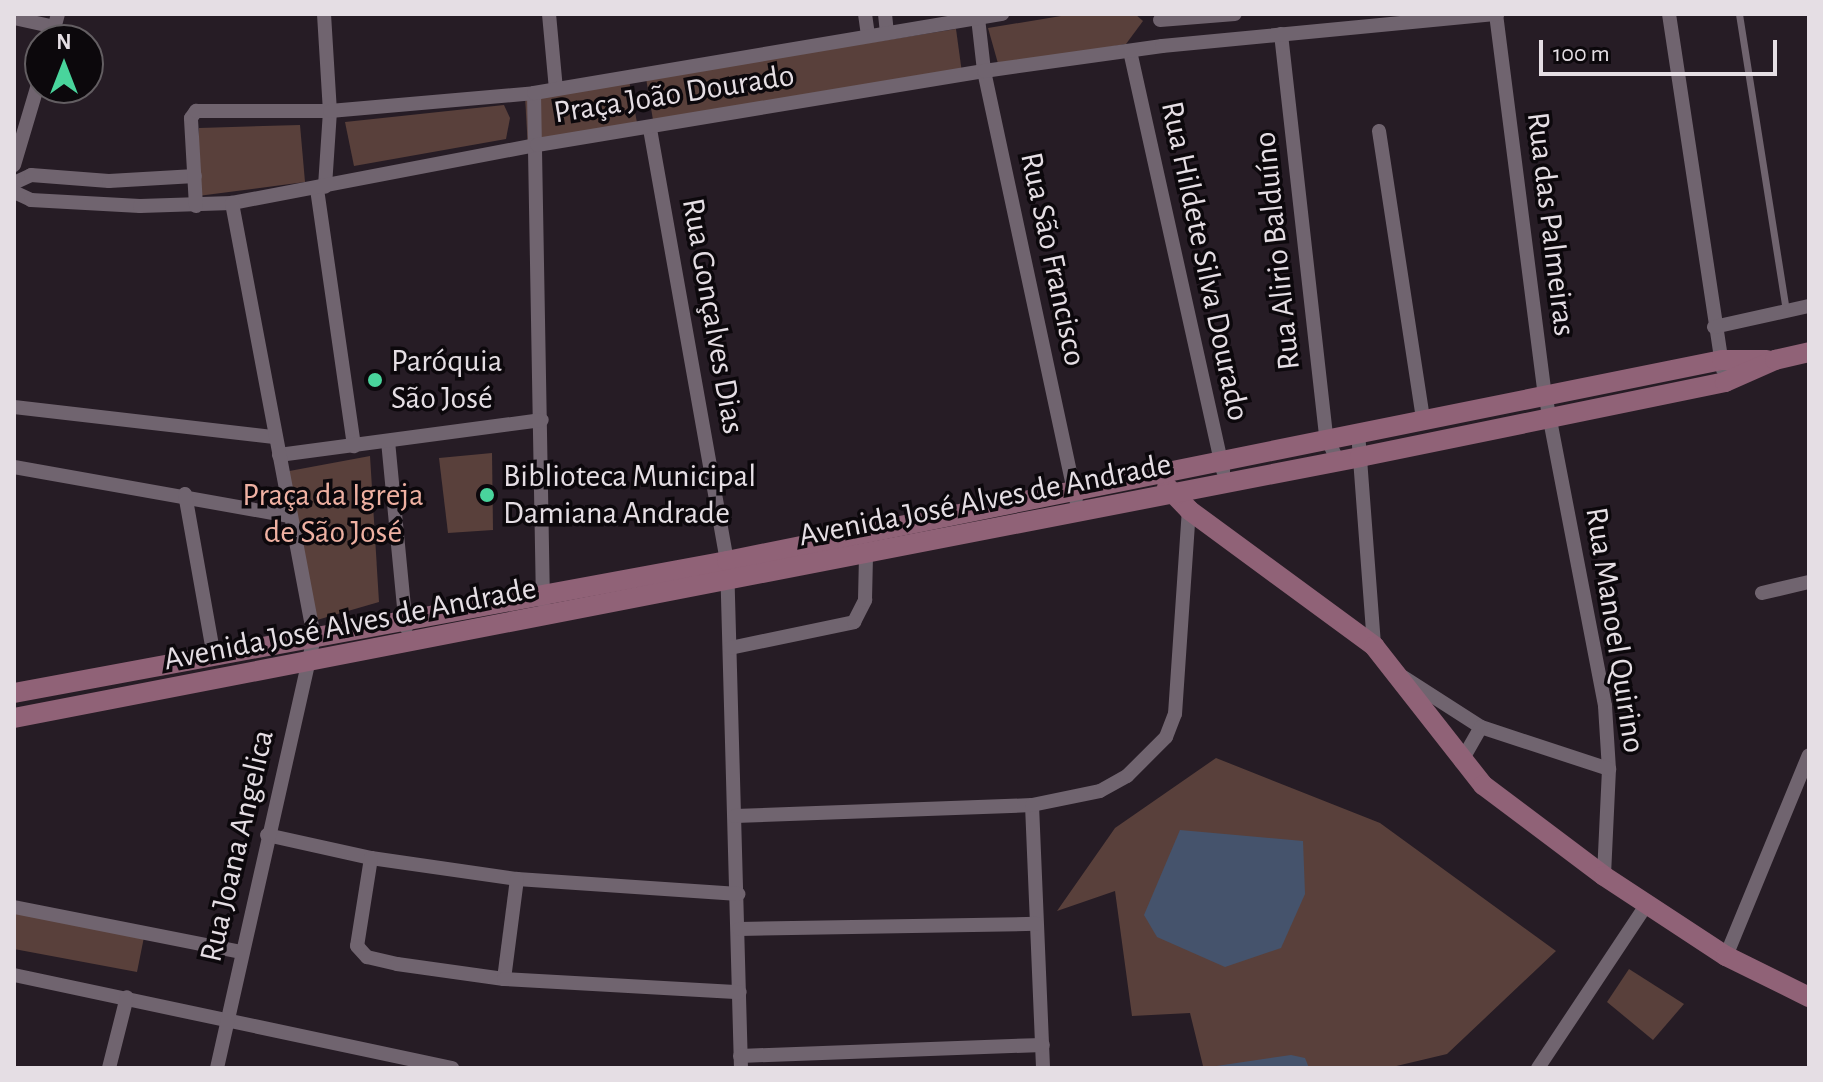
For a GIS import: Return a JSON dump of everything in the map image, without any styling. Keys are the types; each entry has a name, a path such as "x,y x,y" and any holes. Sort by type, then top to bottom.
{"main road":[{"name":"Avenida José Alves de Andrade","path":"14,693 543,594 866,555 1725,382 1775,360 1809,352"},
{"name":"Avenida José Alves de Andrade","path":"14,718 543,618 1074,487 1722,360 1775,360"},
{"path":"1155,471 1189,510 1374,646 1461,762 1483,785 1604,876 1726,956 1809,997"}],"street":[{"path":"324,14 330,111 321,188 354,446"},
{"path":"549,14 556,89"},
{"path":"865,14 868,36"},
{"path":"885,14 887,32"},
{"name":"Praça João Dourado","path":"195,176 191,118 196,111 330,111 534,93 1002,14"},
{"path":"1162,46 1160,17 1235,14"},
{"name":"Praça João Dourado","path":"14,192 31,200 140,206 232,203 537,145 650,129 984,71 1162,46 1281,34 1345,20 1496,14"},
{"name":"Rua das Palmeiras","path":"1496,14 1545,394"},
{"path":"1669,14 1714,327 1725,382"},
{"path":"14,18 41,24"},
{"name":"Rua São Francisco","path":"978,18 984,71 1079,511"},
{"name":"Rua Alirio Balduíno","path":"1281,34 1326,436 1337,460"},
{"name":"Rua Hildete Silva Dourado","path":"1130,51 1225,483"},
{"path":"534,93 543,618"},
{"path":"14,165 32,104"},
{"name":"Rua Gonçalves Dias","path":"650,129 728,571 740,1062"},
{"path":"1379,131 1423,419"},
{"path":"14,183 31,175 142,180 195,176 196,206"},
{"path":"140,206 142,180"},
{"path":"232,203 314,637"},
{"path":"1714,327 1809,306"},
{"name":"Rua Manoel Quirino","path":"1545,394 1605,706 1609,769 1604,876"},
{"path":"14,407 274,437"},
{"path":"279,455 542,420"},
{"path":"1358,432 1374,646"},
{"path":"388,441 408,644"},
{"path":"14,467 185,494 290,516"},
{"path":"185,494 214,657"},
{"path":"735,816 1032,805 1100,791 1127,776 1166,737 1175,714 1189,510"},
{"path":"730,648 854,622 865,600 866,555"},
{"path":"1762,593 1809,582"},
{"name":"Rua Joana Angelica","path":"217,1068 314,637"},
{"path":"1392,670 1481,727 1609,769"},
{"path":"1461,762 1481,727"},
{"path":"1726,956 1809,755"},
{"path":"1032,805 1043,1068"},
{"path":"267,835 371,858 517,879 738,894"},
{"path":"371,858 357,935 360,953 379,962 504,979 740,992"},
{"path":"504,979 517,879"},
{"path":"1538,1068 1647,904"},
{"path":"14,907 241,952"},
{"path":"739,929 1036,924"},
{"path":"14,975 452,1068"},
{"path":"109,1068 127,997"},
{"path":"740,1062 1043,1045"}],"lane":[{"path":"1739,14 1786,312"}],"green space":[{"path":"1073,14 1135,14 1143,21 1126,44 999,67 988,28"},
{"path":"956,29 962,73 654,126 646,78"},
{"path":"629,80 638,128 528,149 525,96"},
{"path":"504,105 510,118 506,139 354,166 345,122"},
{"path":"300,125 305,182 198,196 199,128"},
{"path":"492,453 493,530 448,533 439,458"},
{"name":"Praça da Igreja de São José","path":"370,456 379,602 310,622 284,472"},
{"path":"1216,758 1380,823 1556,951 1447,1054 1388,1068 1203,1066 1190,1013 1132,1016 1115,891 1057,911 1115,828"},
{"path":"14,903 146,927 137,972 14,949"},
{"path":"1629,969 1684,1004 1653,1040 1607,1002"}],"water":[{"path":"1180,830 1303,841 1305,894 1281,948 1225,967 1157,937 1144,915"},
{"path":"1291,1055 1305,1058 1309,1068 1203,1068"}],"place":[{"name":"Paróquia São José","path":"375,380"},
{"name":"Biblioteca Municipal Damiana Andrade","path":"487,495"}]}
